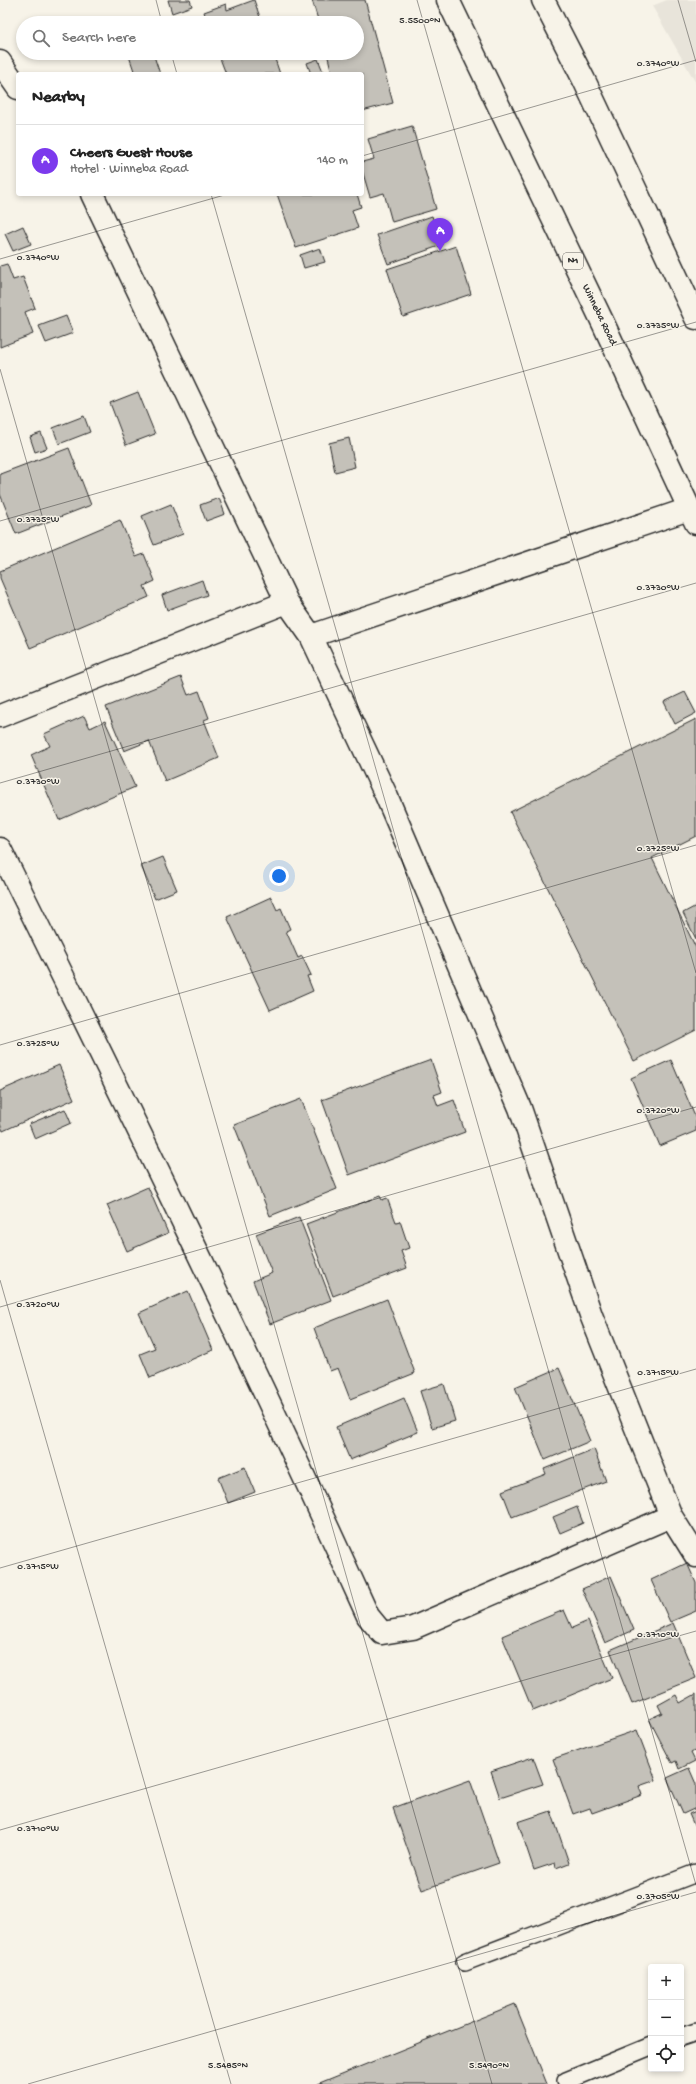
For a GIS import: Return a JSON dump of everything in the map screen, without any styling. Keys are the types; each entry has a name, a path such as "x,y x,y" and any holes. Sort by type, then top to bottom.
{"main road":[{"name":"Winneba Road","path":"448,0 604,325 693,516"},
{"path":"543,0 584,80 696,318"},
{"path":"0,62 16,85"},
{"path":"93,196 287,602 311,636 386,795 520,1108 591,1315 671,1516 696,1556"},
{"path":"311,636 693,516"},
{"path":"0,716 287,602"},
{"path":"0,849 158,1168 300,1466 368,1616 382,1633 413,1628 671,1516"}],"lane":[{"path":"465,1962 696,1873"},
{"path":"684,2036 696,2032"},
{"path":"566,2082 648,2047"}],"shaded area":[{"path":"667,0 696,0 696,83 652,6"}],"building":[{"path":"168,0 190,0 192,6 172,13"},
{"path":"254,0 260,16 205,16 204,12 226,4 227,10"},
{"path":"312,0 365,0 393,103 364,110 364,72 332,72 329,60 364,60 364,16 317,16"},
{"path":"130,60 155,60 159,72 134,72"},
{"path":"221,60 275,60 279,72 225,72"},
{"path":"318,60 323,72 310,72 307,63"},
{"path":"412,126 436,209 392,222 384,193 370,197 364,177 364,162 374,159 368,139"},
{"path":"278,196 358,196 361,207 352,210 358,228 296,248"},
{"path":"432,216 442,245 388,264 377,235"},
{"path":"23,226 31,244 13,251 5,234"},
{"path":"456,246 471,294 403,317 387,269"},
{"path":"320,248 325,262 304,268 300,255"},
{"path":"7,264 13,280 23,277 35,308 25,312 33,334 0,347 0,266"},
{"path":"66,316 73,333 46,343 39,326"},
{"path":"138,392 155,434 126,445 110,403"},
{"path":"84,416 90,432 59,444 53,428"},
{"path":"41,433 47,448 35,452 30,437"},
{"path":"349,438 355,467 335,472 329,443"},
{"path":"69,448 91,505 16,534 0,494 0,474"},
{"path":"219,498 225,514 206,521 200,505"},
{"path":"171,504 183,534 154,545 142,516"},
{"path":"120,520 136,557 144,554 155,581 144,586 149,597 30,648 0,578 0,571"},
{"path":"202,580 207,595 167,610 162,595"},
{"path":"181,677 188,695 199,691 209,718 204,720 219,758 165,781 149,741 124,751 106,707"},
{"path":"685,692 696,713 675,724 664,702"},
{"path":"84,716 90,728 105,721 135,787 59,820 31,755 50,746 44,734"},
{"path":"696,719 696,836 652,858 696,948 696,1030 634,1061 510,812"},
{"path":"163,857 177,890 155,899 141,866"},
{"path":"271,897 277,910 281,908 290,929 286,931 298,958 302,956 311,975 307,976 313,991 270,1010 227,917"},
{"path":"696,906 696,939 683,913"},
{"path":"431,1060 442,1092 434,1095 438,1106 454,1100 465,1132 349,1175 322,1100"},
{"path":"671,1060 696,1119 696,1131 660,1146 631,1078"},
{"path":"59,1065 74,1099 3,1131 0,1124 0,1091"},
{"path":"301,1099 337,1189 270,1216 234,1125"},
{"path":"65,1109 71,1123 35,1139 29,1124"},
{"path":"148,1187 168,1233 127,1251 107,1205"},
{"path":"380,1196 382,1200 387,1198 396,1222 400,1221 409,1248 401,1251 407,1268 333,1296 306,1224"},
{"path":"299,1217 331,1300 270,1324 253,1281 272,1273 256,1234"},
{"path":"188,1291 213,1350 150,1378 140,1354 155,1348 139,1313"},
{"path":"387,1299 415,1373 350,1399 338,1368 330,1371 314,1328"},
{"path":"559,1368 590,1441 545,1460 515,1387"},
{"path":"444,1384 455,1421 432,1428 420,1391"},
{"path":"404,1398 418,1432 350,1460 336,1427"},
{"path":"594,1449 606,1481 512,1517 502,1491 546,1474 544,1469"},
{"path":"245,1467 255,1492 228,1503 218,1478"},
{"path":"577,1507 583,1523 560,1533 553,1517"},
{"path":"687,1563 696,1583 696,1611 670,1622 651,1580"},
{"path":"611,1576 634,1630 605,1643 582,1589"},
{"path":"564,1610 572,1628 588,1621 612,1678 533,1711 502,1636"},
{"path":"673,1623 696,1678 632,1704 610,1650"},
{"path":"696,1694 696,1750 691,1753 695,1761 679,1769 676,1761 672,1763 649,1719 662,1713 658,1705 676,1695 680,1703"},
{"path":"637,1730 656,1780 639,1786 642,1795 592,1813 590,1808 573,1814 553,1759"},
{"path":"533,1757 543,1784 500,1798 491,1771"},
{"path":"689,1768 696,1784 696,1808 683,1814 667,1778"},
{"path":"470,1780 499,1863 422,1890 393,1808"},
{"path":"551,1811 569,1863 556,1868 555,1863 534,1870 518,1822"},
{"path":"696,1811 696,1830 689,1814"},
{"path":"515,2004 547,2084 317,2084"}],"place":[{"name":"Cheers Guest House","path":"440,251"}]}
